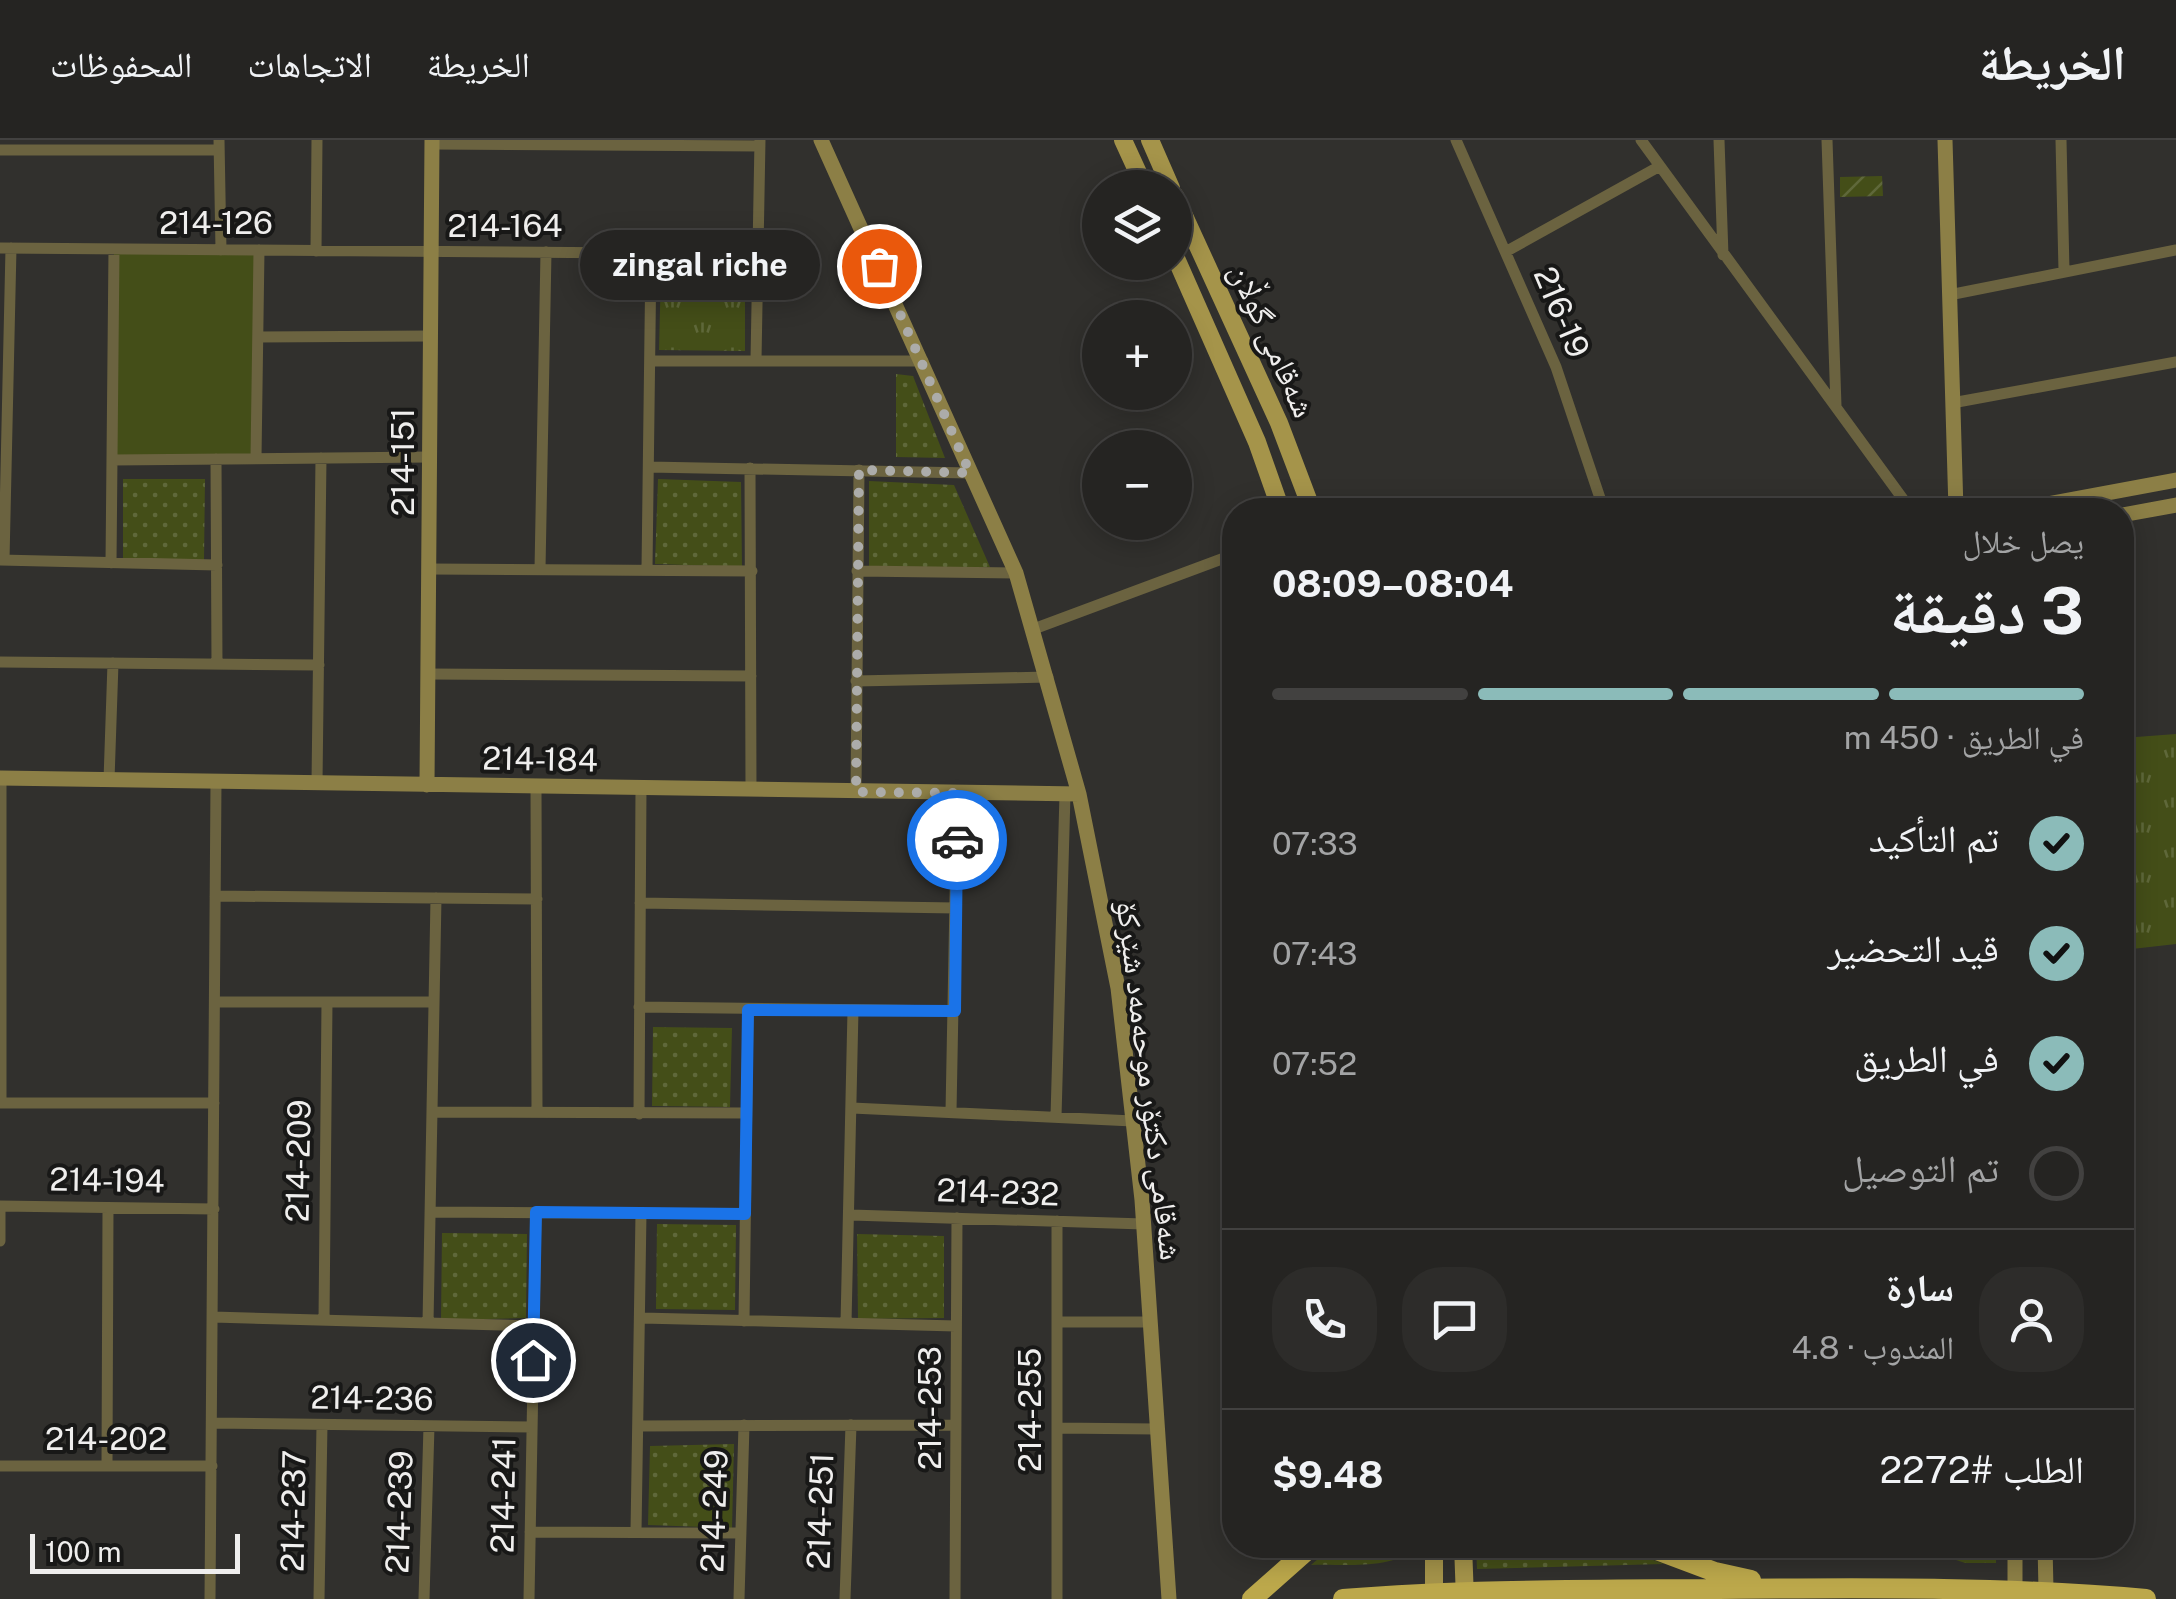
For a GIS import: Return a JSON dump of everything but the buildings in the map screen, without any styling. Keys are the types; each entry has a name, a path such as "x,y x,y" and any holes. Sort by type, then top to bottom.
{"highway":[{"path":"1252,1599 1298,1558"},
{"path":"1678,1558 1715,1572 1782,1588"},
{"path":"1343,1599 1782,1588 2015,1589 2146,1599"}],"main road":[{"path":"1124,140 1136,170"},
{"path":"1150,140 1163,170"},
{"name":"شەقامی گوڵان","path":"1192,233 1279,423 1307,498"},
{"name":"شەقامی گوڵان","path":"1186,280 1257,442 1277,498"},
{"path":"1434,1558 1434,1595"},
{"path":"1464,1558 1465,1595"}],"street":[{"path":"316,251 318,140"},
{"name":"شەقامی دکتۆر موحەمەد شێرکۆ","path":"821,140 1016,573 1048,677 1118,988 1144,1224 1169,1599"},
{"name":"216-19","path":"1456,140 1556,367 1600,498"},
{"path":"1641,140 1902,498"},
{"path":"1720,140 1723,256"},
{"path":"1827,140 1836,408"},
{"path":"1944,140 1956,498"},
{"path":"2061,140 2064,272"},
{"path":"432,142 760,143 756,360"},
{"name":"214-151","path":"427,785 432,142"},
{"path":"0,150 219,145 220,250"},
{"path":"1507,251 1660,166"},
{"path":"6,248 2,560 217,564"},
{"name":"214-126","path":"6,248 431,252"},
{"path":"111,562 114,249"},
{"path":"256,458 259,250"},
{"path":"1949,295 2176,250"},
{"name":"214-164","path":"431,252 758,254"},
{"path":"540,569 546,252"},
{"path":"648,570 651,253"},
{"path":"258,337 430,336"},
{"path":"650,361 922,361"},
{"path":"1952,402 2176,362"},
{"path":"112,460 430,457"},
{"path":"318,783 321,458"},
{"path":"216,459 217,664"},
{"path":"649,467 970,473"},
{"path":"750,468 751,790"},
{"path":"856,792 859,470"},
{"path":"2079,498 2176,480"},
{"path":"2152,484 2156,509"},
{"path":"2134,513 2176,505"},
{"path":"1031,630 1222,559"},
{"path":"429,569 752,571"},
{"path":"857,571 1016,573"},
{"path":"0,662 318,664"},
{"path":"109,780 113,663"},
{"path":"428,674 751,676"},
{"path":"856,681 1048,677"},
{"path":"1,778 0,1104 214,1103"},
{"name":"214-184","path":"1,778 1072,794"},
{"path":"210,1599 216,782"},
{"path":"536,786 538,1112"},
{"path":"639,1114 641,788"},
{"path":"951,1112 957,793"},
{"path":"1056,1117 1072,794"},
{"path":"215,896 536,899"},
{"path":"428,1323 436,898"},
{"path":"640,904 956,908"},
{"path":"215,1002 433,1002"},
{"name":"214-209","path":"324,1320 328,1002"},
{"path":"640,1007 955,1011"},
{"path":"744,1320 748,1010"},
{"path":"846,1323 853,1010"},
{"path":"852,1108 1133,1121"},
{"path":"432,1112 746,1113"},
{"path":"0,1206 0,1240"},
{"name":"214-194","path":"0,1206 214,1209"},
{"path":"106,1465 108,1208"},
{"path":"430,1212 745,1214"},
{"name":"214-241","path":"529,1599 536,1212"},
{"path":"636,1532 642,1213"},
{"name":"214-232","path":"850,1215 1144,1224"},
{"name":"214-253","path":"955,1599 957,1218"},
{"name":"214-255","path":"1056,1599 1058,1221"},
{"path":"213,1317 534,1326"},
{"path":"642,1318 956,1326"},
{"path":"1057,1322 1150,1322"},
{"name":"214-236","path":"212,1423 532,1428"},
{"name":"214-237","path":"319,1599 322,1424"},
{"name":"214-251","path":"845,1599 851,1425"},
{"path":"638,1426 956,1425"},
{"name":"214-239","path":"424,1599 429,1426"},
{"name":"214-249","path":"739,1599 744,1426"},
{"path":"1057,1428 1156,1429"},
{"name":"214-202","path":"0,1466 212,1466"},
{"path":"530,1532 742,1532"},
{"path":"2015,1558 2015,1589"},
{"path":"2045,1558 2046,1590"}],"green space":[{"path":"1882,176 1883,196 1840,197 1840,177"},
{"path":"114,249 259,250 256,458 113,460"},
{"path":"661,269 745,269 745,351 659,350"},
{"path":"896,374 913,376 945,458 896,457"},
{"path":"123,479 205,479 204,560 123,561"},
{"path":"658,479 741,482 742,567 655,564"},
{"path":"869,481 954,485 990,567 869,568"},
{"path":"2176,734 2176,944 2134,949 2134,737"},
{"path":"653,1027 732,1028 730,1107 652,1106"},
{"path":"657,1224 736,1225 735,1310 656,1309"},
{"path":"442,1233 527,1234 526,1318 441,1320"},
{"path":"857,1234 944,1236 944,1318 858,1319"},
{"path":"734,1444 732,1528 648,1525 650,1446"},
{"path":"1319,1558 1398,1558 1382,1563 1311,1565"},
{"path":"1477,1558 1648,1558 1664,1564 1477,1569"},
{"path":"1950,1558 1996,1558 1996,1563 1965,1563"}],"way so far":[{"path":"879,266 970,473 859,470 856,792 957,793 957,840"}],"place":[{"name":"zingal riche","path":"879,266"}],"route":[{"path":"533,1360 536,1212 745,1214 748,1010 955,1011 957,840"}]}
